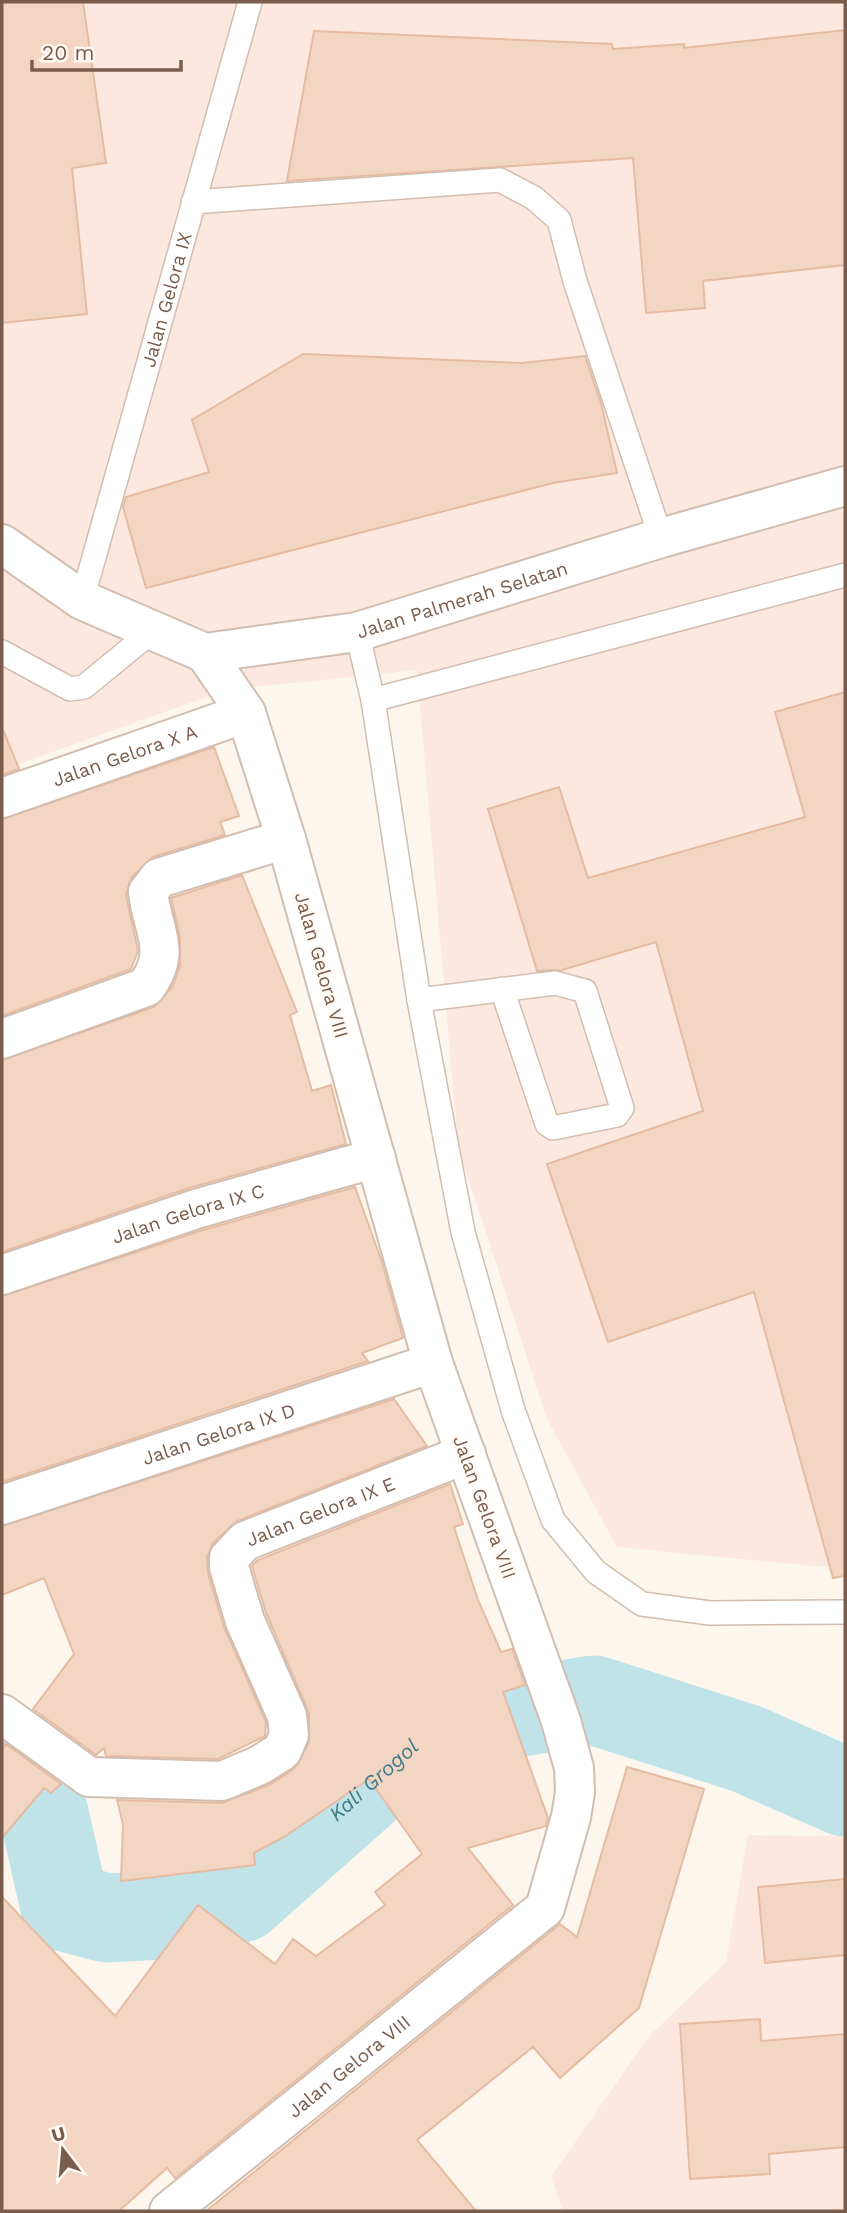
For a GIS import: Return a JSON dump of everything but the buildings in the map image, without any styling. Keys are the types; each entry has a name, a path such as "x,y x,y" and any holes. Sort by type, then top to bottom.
{"street":[{"name":"Jalan Palmerah Selatan","path":"2,544 82,600 205,653 357,632 661,538 845,486"},
{"name":"Jalan Gelora VIII","path":"169,2211 545,1908 571,1817 575,1792 574,1768 561,1721 433,1363 286,839 246,713 205,653"},
{"name":"Jalan Gelora X A","path":"2,798 246,713"},
{"path":"2,1039 146,987 161,961 160,936 150,911 148,892 159,878 286,839"},
{"name":"Jalan Gelora IX C","path":"2,1275 195,1209 376,1158"},
{"name":"Jalan Gelora IX D","path":"2,1505 433,1363"},
{"name":"Jalan Gelora IX E","path":"2,1714 89,1777 222,1781 260,1766 282,1751 289,1735 287,1716 245,1621 229,1567 229,1558 245,1541 466,1454"}],"lane":[{"name":"Jalan Gelora IX","path":"82,600 250,2"},
{"path":"193,202 500,180 534,198 559,220 575,281 661,538"},
{"path":"373,700 845,575"},
{"path":"2,652 70,689 84,687 151,632"},
{"path":"357,632 373,700 418,1000 463,1232 513,1410 553,1520 596,1572 642,1604 710,1613 845,1612"},
{"path":"418,1000 502,989 555,983 585,990 622,1108 617,1115 553,1128 547,1124 502,989"}],"shaded area":[{"path":"2,2 845,2 845,1569 617,1547 547,1419 458,1147 417,670 226,690 2,770"},
{"path":"748,1835 845,1836 845,2211 563,2211 551,2177 649,2036 726,1962"}],"waterway":[{"name":"Kali Grogol","path":"2,1776 44,1814 65,1907 107,1918 180,1914 241,1898 435,1726 594,1700 747,1749 845,1792"}]}
